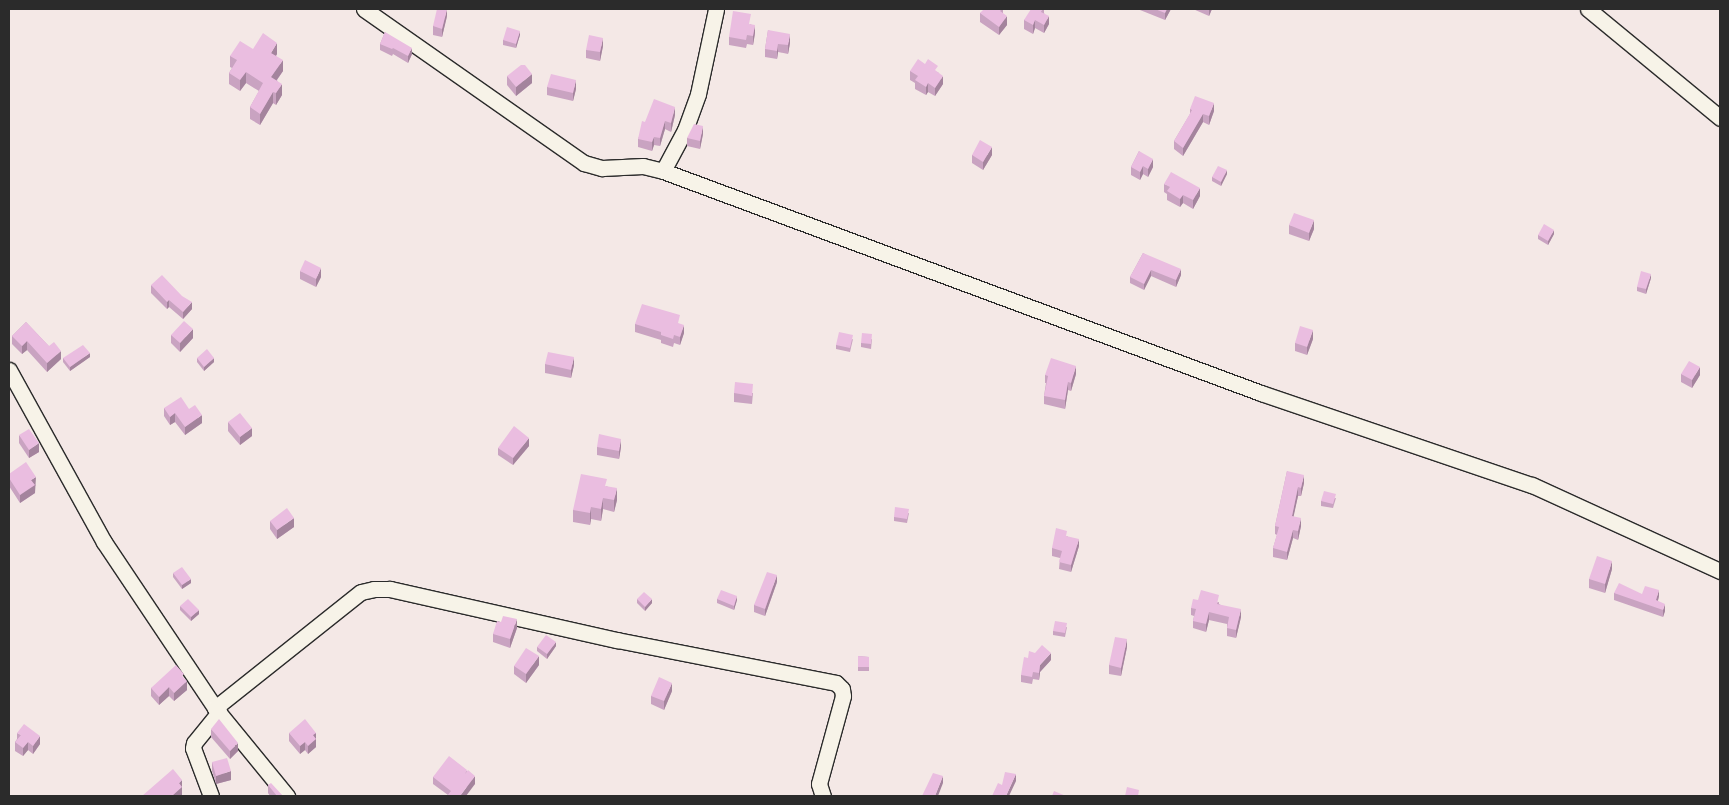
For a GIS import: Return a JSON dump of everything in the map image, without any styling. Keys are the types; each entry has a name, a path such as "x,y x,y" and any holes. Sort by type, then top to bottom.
{"street":[{"path":"364,9 584,163 602,168 643,166 663,171 1261,394 1532,485 1720,571"},
{"path":"663,171 685,130 698,94 716,9"},
{"path":"1588,9 1720,118"},
{"path":"9,370 104,542 217,710 287,796"},
{"path":"211,796 193,748 194,743 217,710 361,592 374,589 390,589 617,640 836,683 842,689 843,696 819,784 824,796"}],"building":[{"path":"437,9 447,9 442,29 433,26"},
{"path":"984,9 1002,9 1000,11 1007,16 999,27 980,13"},
{"path":"1031,9 1042,9 1041,12 1049,16 1044,25 1035,20 1033,25 1024,20"},
{"path":"1155,9 1167,9 1165,13"},
{"path":"733,11 751,14 749,24 755,25 753,36 747,35 746,40 729,37"},
{"path":"507,27 520,31 516,44 503,40"},
{"path":"768,30 790,34 788,45 778,44 777,51 765,49"},
{"path":"385,32 412,48 408,56 380,44"},
{"path":"263,33 277,43 271,53 283,60 271,77 282,84 276,93 273,92 260,114 250,107 263,83 246,72 240,80 229,73 237,60 230,56 240,41 253,49"},
{"path":"589,35 603,38 600,52 586,50"},
{"path":"918,59 925,64 928,59 938,66 935,70 943,76 935,88 928,83 926,87 915,80 918,76 910,71"},
{"path":"521,65 525,65 532,74 516,87 507,76"},
{"path":"551,74 576,80 573,93 547,87"},
{"path":"1195,96 1214,103 1209,116 1203,114 1183,148 1174,141 1192,110 1190,109"},
{"path":"654,99 675,107 671,123 665,121 660,138 654,137 652,142 638,139 642,121 645,122"},
{"path":"694,124 703,126 700,141 687,138"},
{"path":"980,140 992,147 983,162 972,155"},
{"path":"1139,151 1153,159 1148,169 1143,166 1140,172 1131,167"},
{"path":"1218,166 1227,170 1221,182 1212,177"},
{"path":"1171,172 1200,188 1193,200 1183,195 1180,199 1167,191 1170,187 1164,184"},
{"path":"1294,213 1314,220 1309,233 1289,225"},
{"path":"1544,224 1554,230 1548,241 1538,235"},
{"path":"1143,253 1181,269 1176,280 1151,270 1144,284 1130,277"},
{"path":"305,260 321,268 316,279 300,271"},
{"path":"1641,271 1651,274 1646,289 1637,287"},
{"path":"162,275 182,296 192,302 183,312 169,300 167,302 151,285"},
{"path":"642,304 680,315 678,323 684,325 680,337 674,335 673,339 661,335 661,332 635,324"},
{"path":"184,321 193,329 180,343 171,335"},
{"path":"26,322 49,346 54,342 61,351 47,363 27,341 22,346 12,336"},
{"path":"1300,326 1313,330 1307,347 1295,343"},
{"path":"839,332 853,335 850,348 836,345"},
{"path":"862,333 872,334 871,344 861,343"},
{"path":"83,345 90,353 70,367 63,358"},
{"path":"207,349 214,358 204,367 197,358"},
{"path":"548,352 574,357 571,370 545,364"},
{"path":"1051,358 1076,366 1071,383 1068,382 1065,400 1044,396 1048,376 1045,375"},
{"path":"1689,361 1700,367 1692,380 1681,374"},
{"path":"735,382 753,384 752,396 734,393"},
{"path":"181,397 189,409 195,405 202,415 185,427 175,413 170,417 164,408"},
{"path":"240,413 252,428 240,437 228,422"},
{"path":"514,426 529,438 513,458 498,448"},
{"path":"29,429 39,443 29,450 19,435"},
{"path":"599,434 621,439 619,451 597,447"},
{"path":"26,462 36,477 31,480 35,485 20,495 9,478 9,474"},
{"path":"1287,471 1304,475 1301,488 1298,487 1292,516 1301,518 1298,531 1293,530 1287,552 1273,548 1279,527 1275,526"},
{"path":"581,474 607,479 605,486 617,488 614,500 603,498 601,509 591,507 590,513 573,510"},
{"path":"1324,491 1336,494 1333,504 1321,501"},
{"path":"895,507 909,509 907,519 894,517"},
{"path":"287,508 294,518 277,530 270,521"},
{"path":"1056,528 1067,531 1066,536 1079,539 1071,565 1059,562 1062,551 1052,548"},
{"path":"1597,556 1612,561 1605,584 1589,579"},
{"path":"182,567 191,579 182,585 173,573"},
{"path":"767,572 777,575 765,609 754,605"},
{"path":"1619,583 1642,594 1645,586 1659,590 1656,600 1665,604 1663,610 1614,593"},
{"path":"721,590 737,596 734,606 717,599"},
{"path":"1201,590 1219,595 1217,604 1241,609 1236,630 1227,628 1229,617 1209,612 1206,624 1193,621 1196,609 1191,608 1193,599 1198,600"},
{"path":"644,592 652,599 645,607 637,599"},
{"path":"188,599 199,610 191,617 180,606"},
{"path":"503,616 517,619 510,639 493,634 497,621 501,622"},
{"path":"1055,621 1067,623 1065,633 1053,631"},
{"path":"546,635 556,642 547,654 537,647"},
{"path":"1115,637 1127,639 1121,668 1109,665"},
{"path":"1042,645 1051,653 1040,665 1039,673 1033,672 1032,677 1021,675 1024,657 1028,658 1029,651 1035,653"},
{"path":"526,648 539,656 526,674 514,666"},
{"path":"858,656 869,657 869,667 858,667"},
{"path":"176,665 187,681 174,693 169,687 159,697 151,688"},
{"path":"659,677 672,683 664,701 651,696"},
{"path":"219,719 238,743 230,751 211,729"},
{"path":"305,719 316,733 313,735 316,739 308,746 305,742 300,746 289,733"},
{"path":"24,724 40,736 33,746 28,742 23,748 15,742 21,735 17,733"},
{"path":"449,756 467,770 465,774 468,770 475,776 460,796 447,796 451,791 433,777"},
{"path":"227,758 231,771 216,776 212,762"},
{"path":"173,769 182,780 179,783 182,787 172,796 142,796"},
{"path":"1005,772 1016,774 1006,796 992,796 998,783 1002,785"},
{"path":"933,773 943,776 935,796 922,796"},
{"path":"271,783 283,796 277,796 268,785"},
{"path":"1127,787 1139,790 1138,796 1125,796"},
{"path":"1054,791 1066,796 1052,796"}]}
